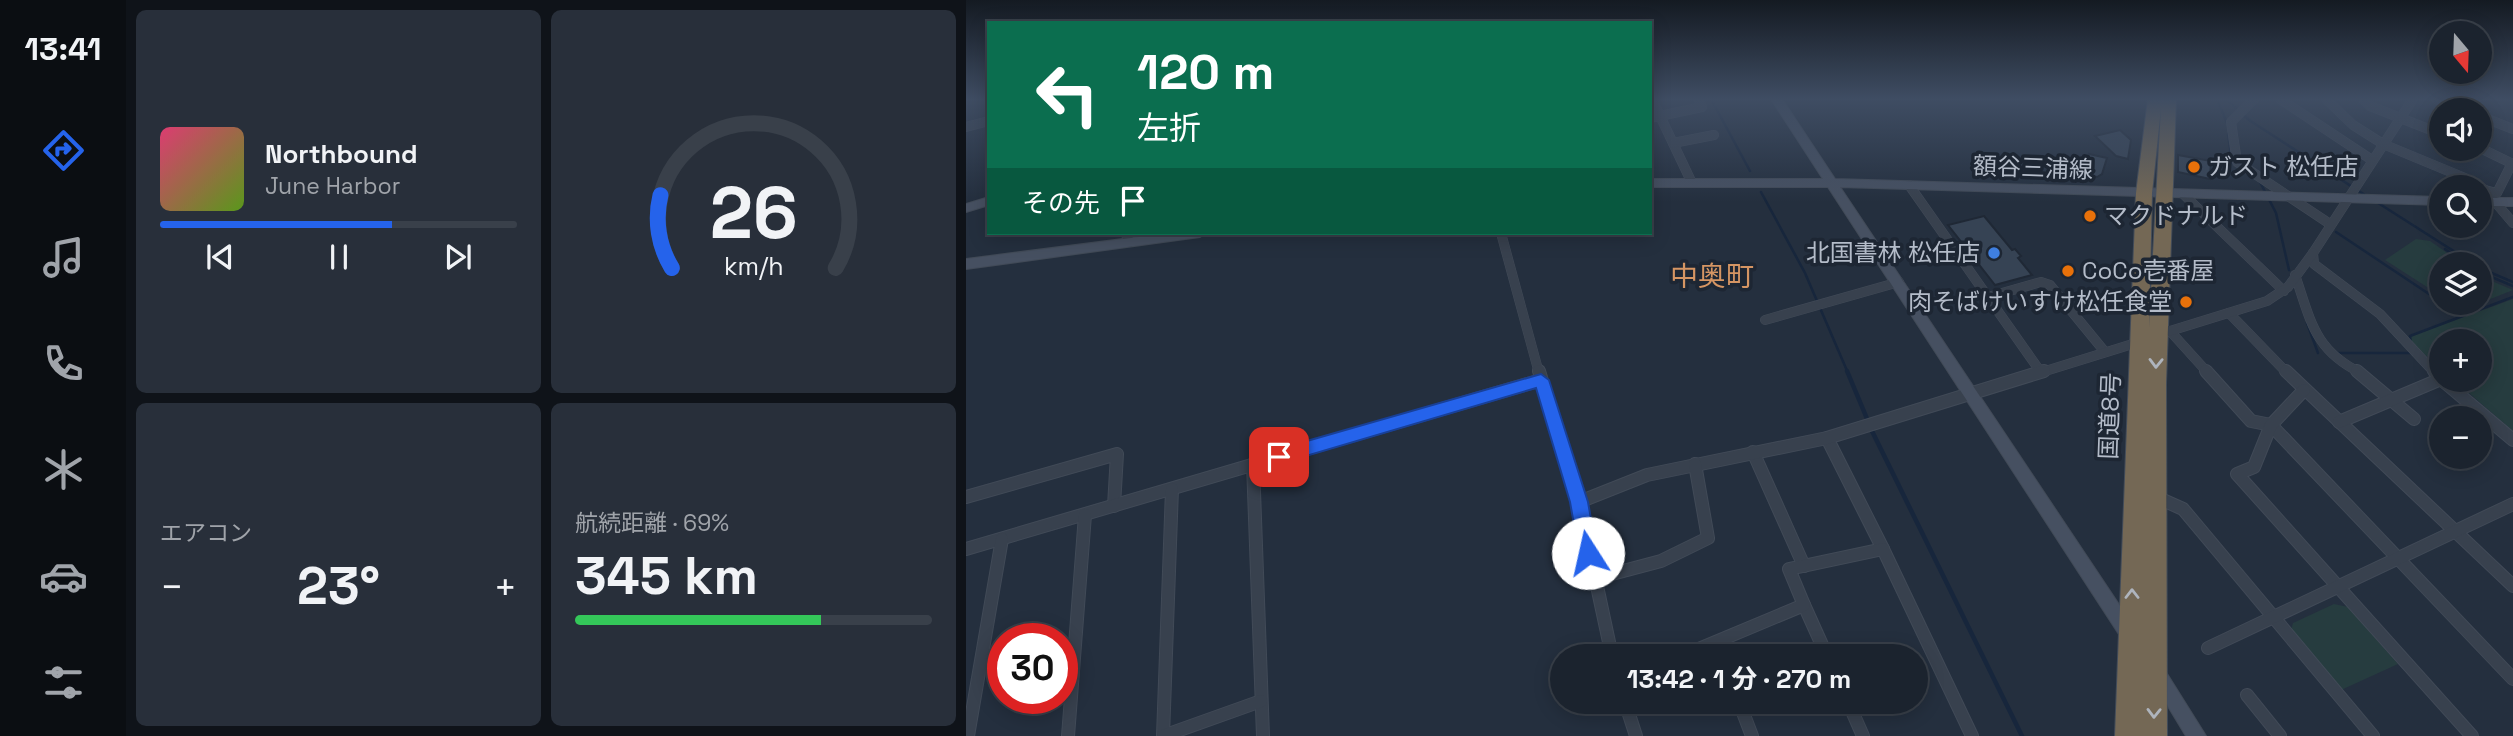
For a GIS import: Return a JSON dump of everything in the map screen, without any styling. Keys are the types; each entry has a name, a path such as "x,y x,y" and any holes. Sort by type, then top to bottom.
{"highway":[{"name":"国道8号","path":"2128,736 2139,342 2163,193 2158,133"},
{"name":"国道8号","path":"2154,736 2156,497 2167,133"}],"street":[{"path":"1669,133 1691,181"},
{"path":"1798,133 1899,282 2197,736"},
{"path":"2233,133 2238,162 2330,224"},
{"path":"2332,133 2372,160"},
{"path":"2366,133 2383,144 2458,175"},
{"path":"2163,329 2229,313 2267,301 2284,291 2313,253 2350,191 2390,133"},
{"path":"1674,143 1714,135"},
{"path":"2492,154 2512,163 2497,193 2492,194"},
{"name":"額谷三浦線","path":"1652,183 1830,183 2291,198 2350,191 2371,199 2429,201"},
{"path":"1909,185 2040,371"},
{"path":"2163,193 2284,291"},
{"path":"2492,201 2513,223"},
{"path":"966,208 987,202"},
{"path":"2495,202 2513,202"},
{"path":"966,264 1128,237 1164,235"},
{"path":"1503,235 1541,380 1579,502 1593,579 1609,644"},
{"path":"2313,253 2314,264 2380,314 2429,368"},
{"path":"2295,275 2318,340 2344,365 2363,374 2414,419"},
{"path":"1765,320 1899,282"},
{"path":"1989,297 2040,282 2050,285 2105,352"},
{"path":"2229,313 2304,390 2513,586"},
{"path":"2163,329 2251,421 2271,425 2513,678"},
{"path":"1579,502 1647,475 1827,438 2139,342"},
{"path":"966,549 1541,380"},
{"path":"2339,422 2429,384"},
{"path":"2304,390 2271,425 2254,467 2236,474 2472,736"},
{"path":"2456,392 2513,440"},
{"path":"1827,438 1972,736"},
{"path":"1753,452 1804,566"},
{"path":"966,497 1117,454 1114,506"},
{"path":"1253,464 1263,736"},
{"path":"1593,579 1661,561 1708,538 1695,464"},
{"path":"1172,489 1163,736 1261,701"},
{"path":"2156,497 2183,509 2373,736"},
{"path":"2208,648 2512,507"},
{"path":"1068,736 1085,515"},
{"path":"968,736 1002,539"},
{"path":"1821,644 1789,569 1883,549"},
{"path":"1731,644 1804,606"},
{"path":"2247,695 2280,736"},
{"path":"1629,714 1636,736"},
{"path":"1744,714 1752,736"},
{"path":"1853,714 1863,736"}],"green space":[{"path":"2416,239 2430,241 2446,252 2429,252 2429,288 2385,260"},
{"path":"2492,281 2513,290 2492,298"},
{"path":"2513,299 2513,431 2492,413 2492,406 2484,406 2468,392 2492,392 2492,329 2431,329 2469,315 2492,315 2492,307"},
{"path":"2429,330 2429,358 2406,338"},
{"path":"2334,604 2348,607 2398,664 2341,690 2291,630 2293,623"}],"building":[{"path":"2124,133 2131,140 2128,159 2116,156 2095,136"},
{"path":"2089,154 2107,158 2102,174 2097,177 2083,174"},
{"name":"ガスト 松任店","path":"2178,155 2211,161 2210,179 2178,172"},
{"name":"北国書林 松任店","path":"1984,216 2012,250 2015,249 2021,256 2018,258 2032,275 1995,285 1948,225"}],"waterway":[{"path":"1730,133 1750,171"},
{"path":"2270,133 2368,197"},
{"path":"2228,134 2232,163 2237,166"},
{"path":"2260,182 2276,213 2289,270"},
{"path":"1761,192 1805,273 1848,373"},
{"path":"2375,201 2455,252"},
{"path":"2336,232 2429,294"},
{"path":"2445,249 2449,252"},
{"path":"2492,273 2513,282"},
{"path":"2492,277 2513,286"},
{"path":"2411,344 2410,336 2513,297"},
{"path":"2307,323 2318,353"},
{"path":"2337,353 2412,353"},
{"path":"1847,371 1868,421"},
{"path":"1871,429 2022,736"}],"place":[{"name":"ガスト 松任店","path":"2194,167"},
{"name":"マクドナルド","path":"2090,216"},
{"name":"北国書林 松任店","path":"1994,253"},
{"name":"CoCo壱番屋","path":"2068,271"},
{"name":"肉そばけいすけ松任食堂","path":"2186,302"}],"district":[{"name":"中奥町","path":"1712,276"}],"route":[{"path":"1279,457 1541,380 1579,502 1588,553"}]}
